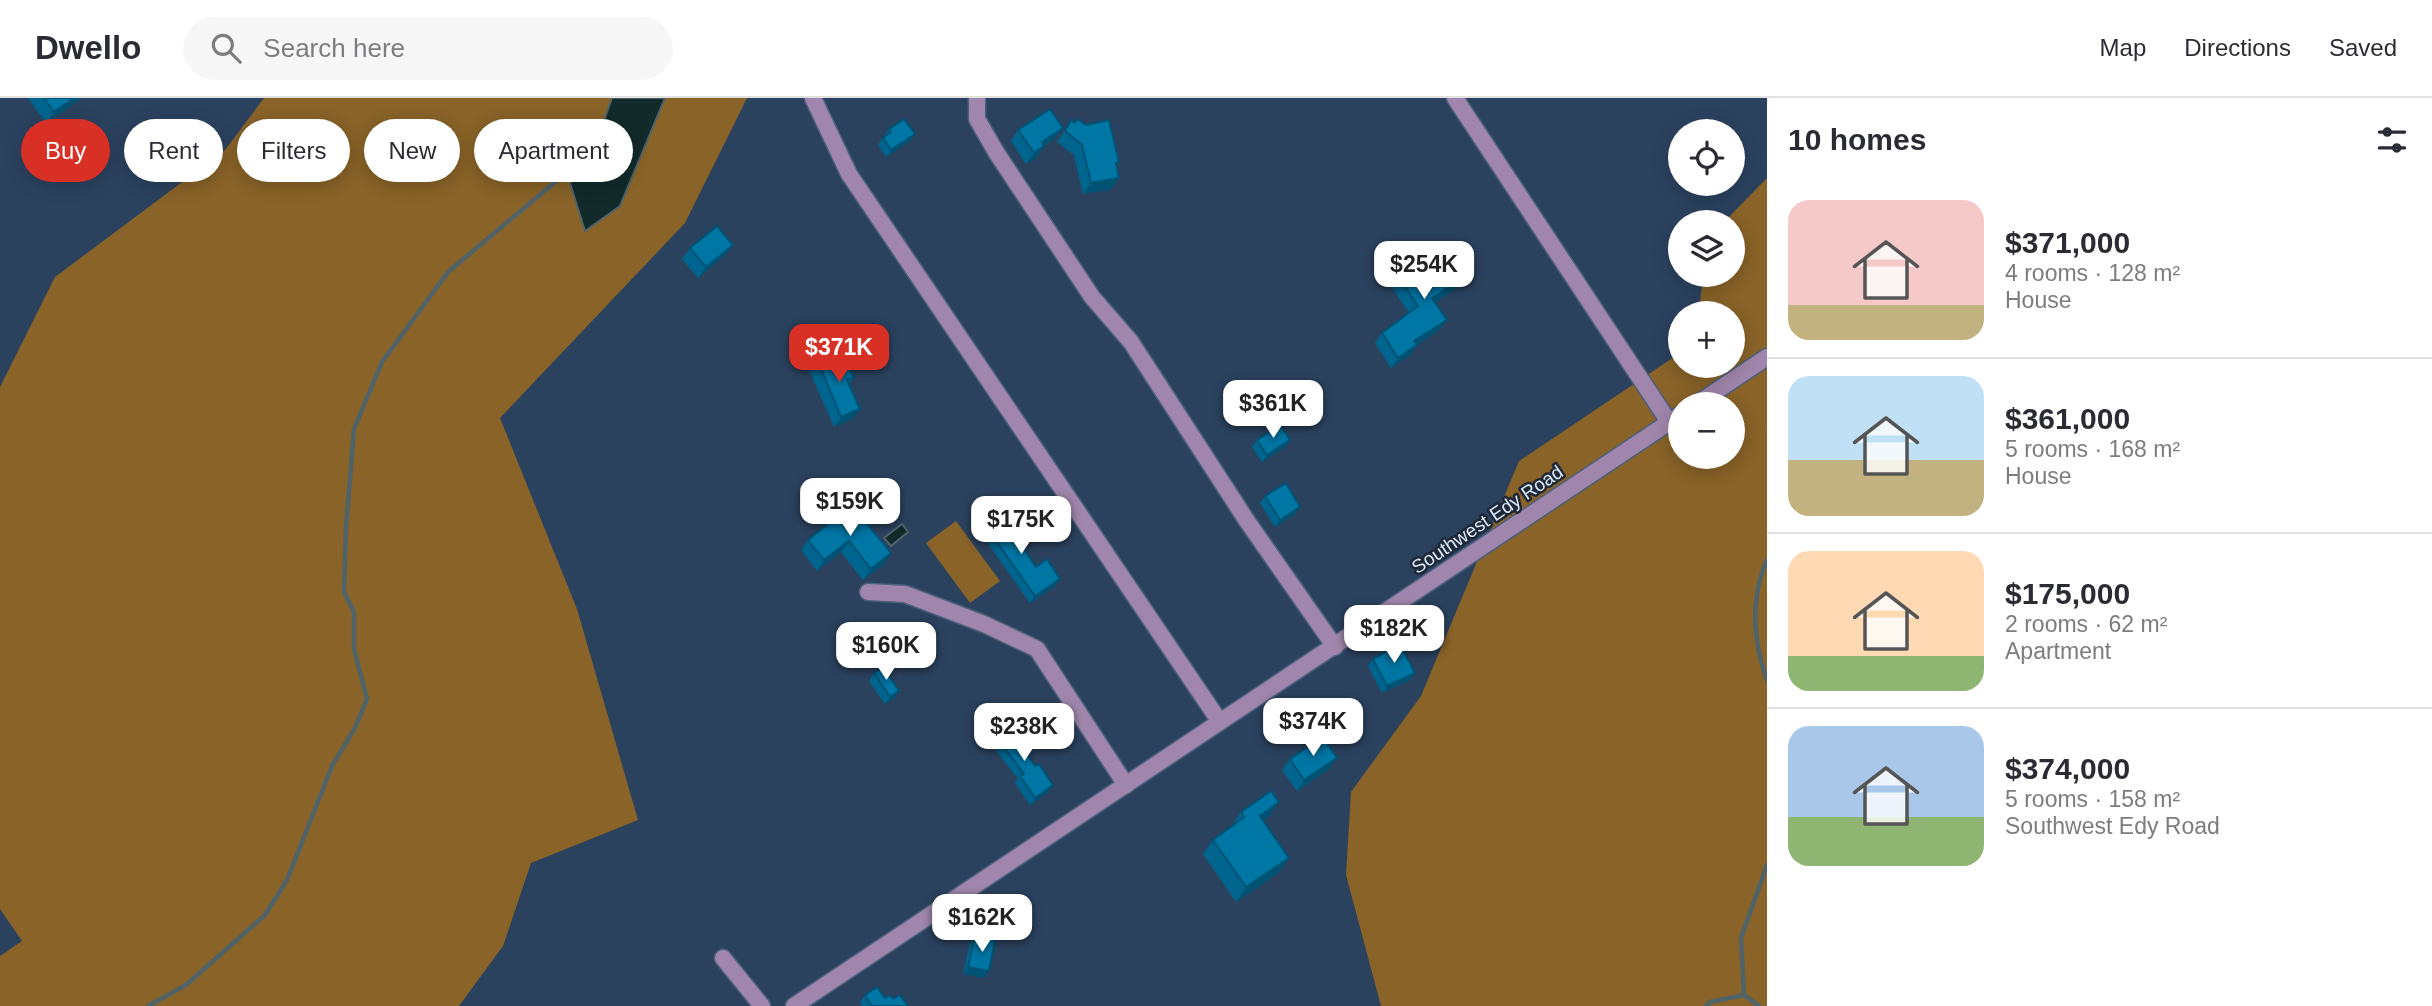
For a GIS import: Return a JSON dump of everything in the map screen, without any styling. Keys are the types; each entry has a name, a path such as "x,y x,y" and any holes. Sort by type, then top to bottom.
{"street":[{"path":"813,98 849,174 1220,722"},
{"path":"1455,98 1668,409"},
{"path":"977,99 977,119 996,152 1092,297 1130,342 1247,521 1335,647"},
{"path":"1715,392 1767,357"},
{"name":"Southwest Edy Road","path":"797,1005 1668,424"},
{"path":"867,592 905,594 984,624 1037,649 1126,785"},
{"path":"723,958 762,1006"}],"shaded area":[{"path":"264,98 747,98 685,223 500,418 577,609 638,820 531,863 503,946 459,1006 0,1006 0,956 22,941 0,909 0,387 55,277 182,182 223,182 223,151 237,134 237,182 350,182 350,119 248,119"},
{"path":"612,98 665,98 633,175 633,119 605,119"},
{"path":"1767,178 1767,1006 1381,1006 1346,875 1351,792 1421,696 1519,461 1668,361 1668,378 1745,378 1745,301 1700,301 1702,287 1745,287 1745,210 1736,210"},
{"path":"630,182 620,206 585,231 570,183"},
{"path":"956,521 1000,581 970,603 926,543"},
{"path":"902,524 908,532 891,546 884,538"}],"building":[{"path":"44,98 74,98 54,112"},
{"path":"1050,109 1063,128 1042,142 1044,146 1034,153 1018,130"},
{"path":"904,119 915,134 891,150 883,138 891,132 889,129"},
{"path":"1077,119 1086,125 1109,120 1119,162 1116,163 1119,178 1091,183 1082,145 1065,131 1071,120 1075,123"},
{"path":"717,226 733,245 706,267 690,248"},
{"path":"1455,254 1469,275 1432,298 1447,320 1414,341 1417,345 1398,358 1382,333 1418,306 1398,276 1423,259 1426,265 1436,258 1440,264"},
{"path":"834,352 841,367 848,364 854,378 847,380 860,409 841,417 817,359"},
{"path":"1280,425 1290,440 1267,455 1257,440"},
{"path":"1286,483 1300,507 1280,520 1265,496"},
{"path":"852,505 891,553 871,569 849,541 824,560 808,540"},
{"path":"999,512 1036,567 1047,559 1060,579 1035,596 982,521"},
{"path":"1400,644 1415,673 1387,686 1373,659"},
{"path":"883,667 899,691 890,697 874,673"},
{"path":"1005,725 1035,766 1039,764 1053,785 1035,798 1020,776 1024,774 993,733"},
{"path":"1323,737 1337,758 1304,780 1290,759"},
{"path":"1271,791 1279,802 1260,816 1289,858 1246,887 1213,840 1244,817 1241,812"},
{"path":"975,936 995,940 989,971 968,967"},
{"path":"877,987 885,998 890,995 893,999 900,995 908,1006 872,1006 865,995"}],"waterway":[{"path":"148,1006 186,985 265,915 287,880 332,766 355,728 367,699 354,649 354,612 344,592 346,528 354,429 382,362 448,272 555,182"},
{"path":"1767,560 1758,589 1755,620 1767,680"},
{"path":"1744,995 1741,938 1767,865"},
{"path":"1744,995 1759,1006"},
{"path":"1706,1006 1710,1002 1744,995"}]}
